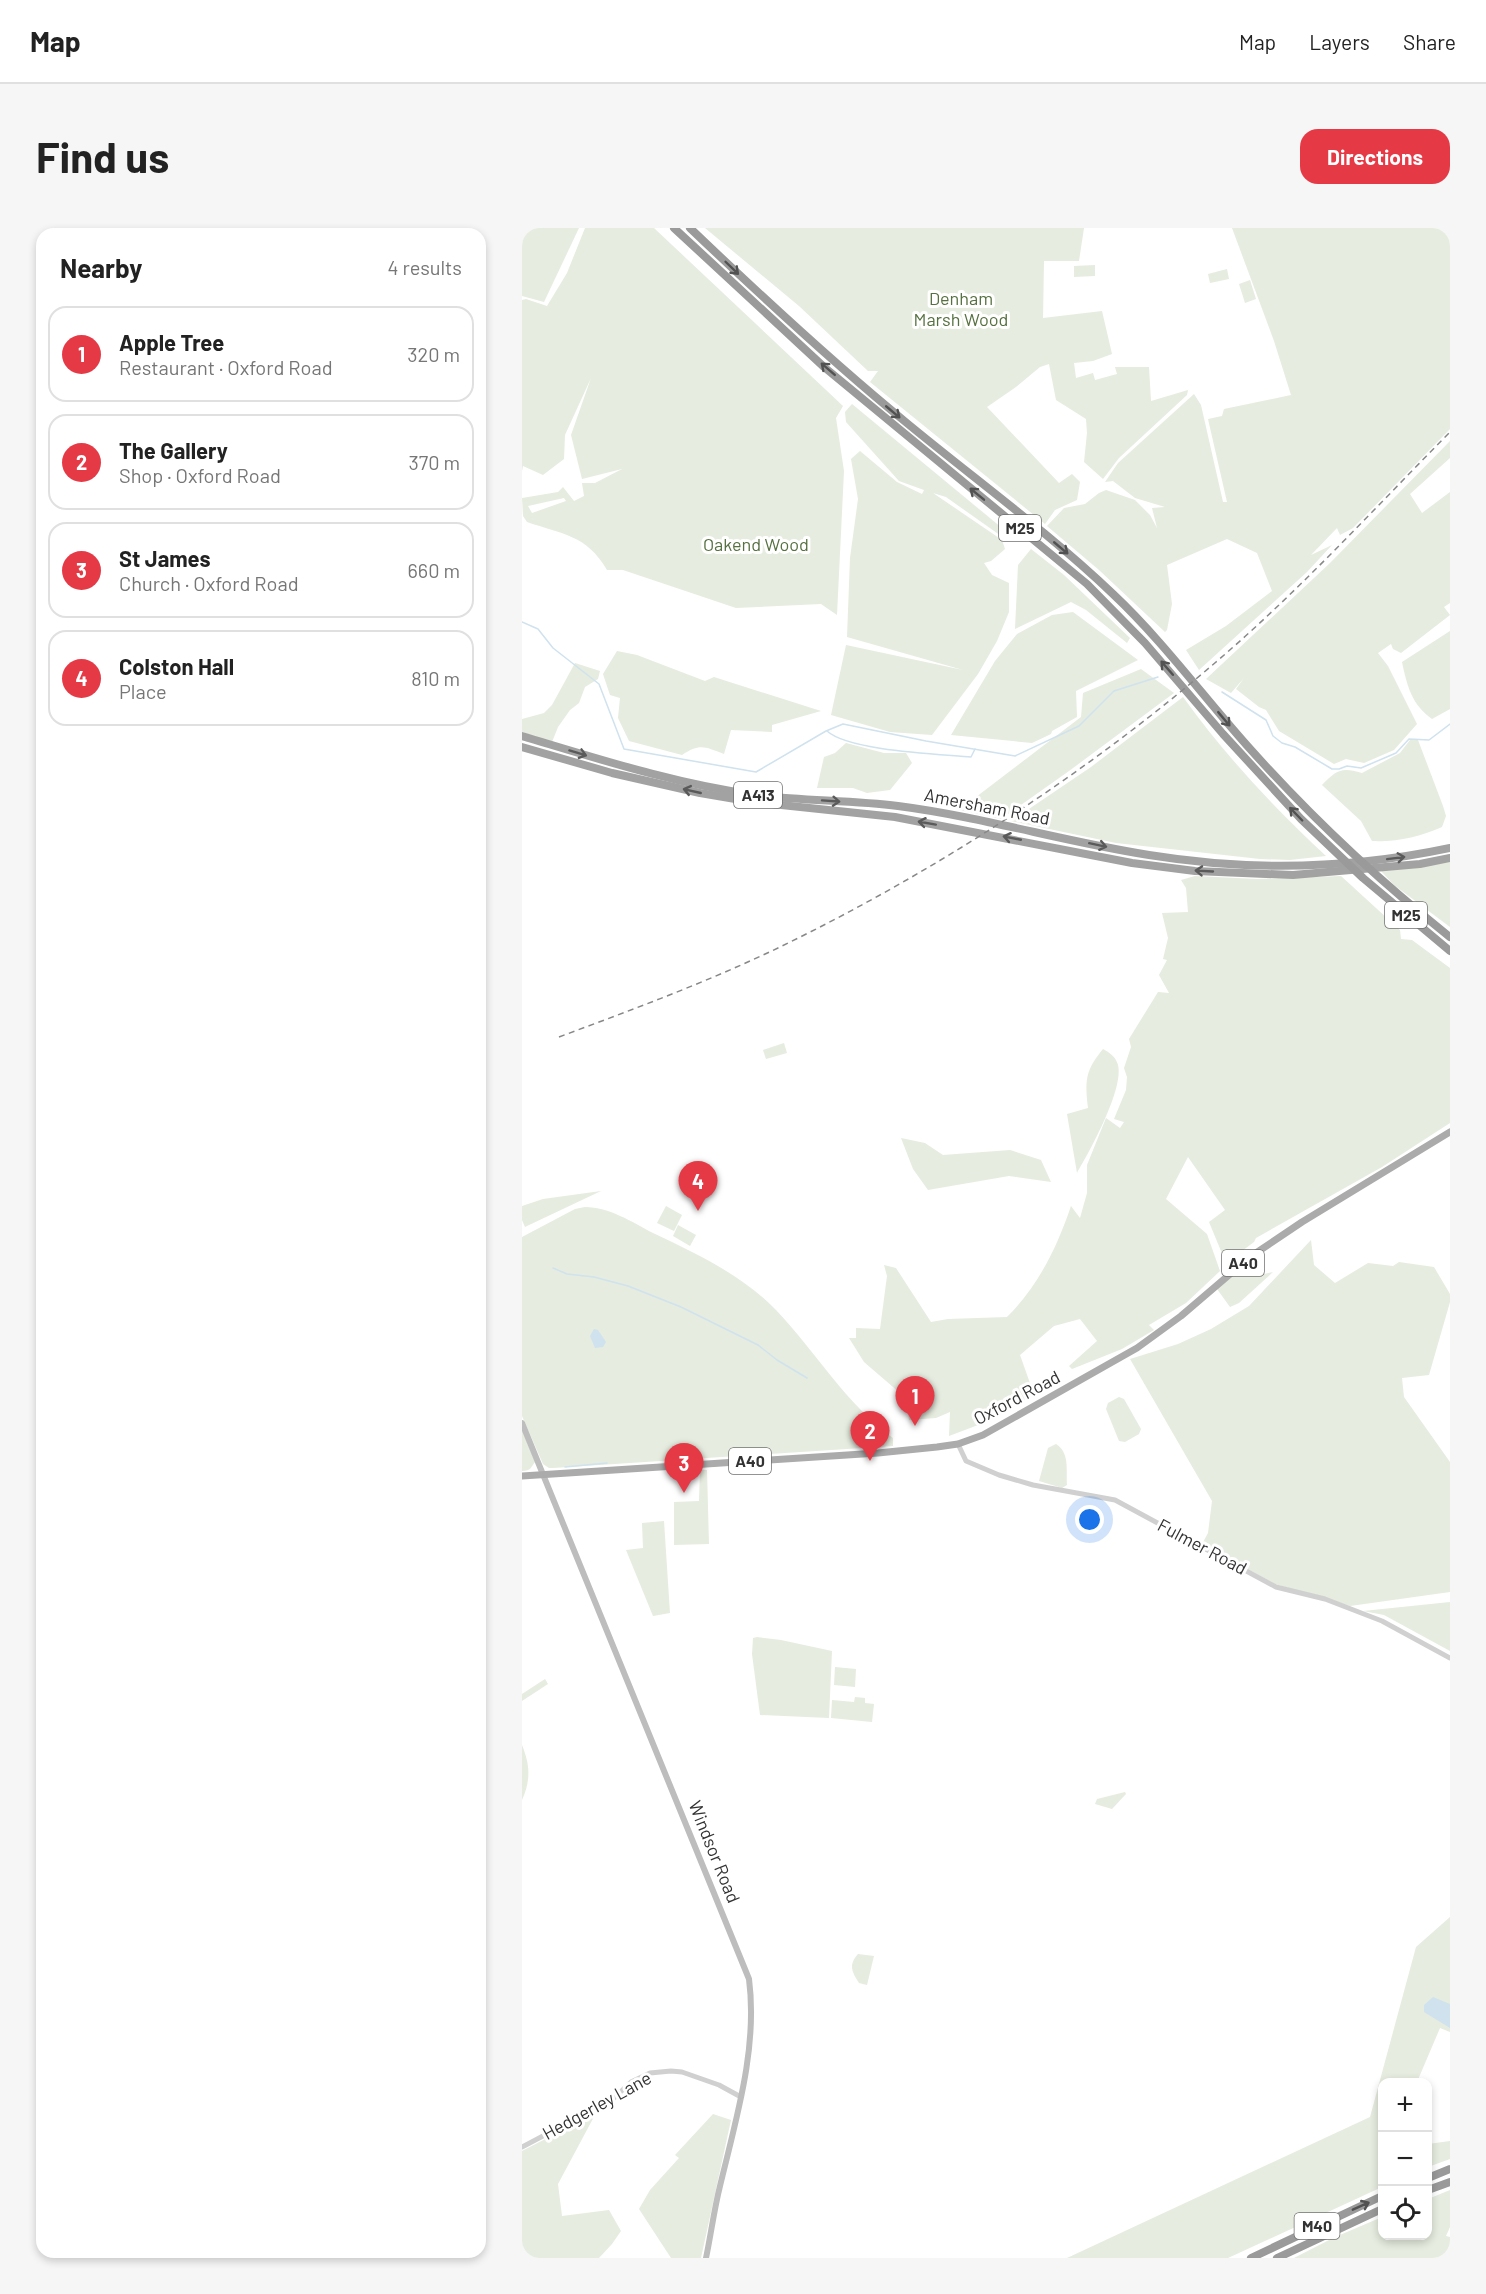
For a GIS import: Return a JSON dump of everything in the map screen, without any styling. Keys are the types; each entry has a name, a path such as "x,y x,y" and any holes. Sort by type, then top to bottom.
{"highway":[{"name":"M25","path":"674,228 824,367 1067,566 1107,603 1165,665 1263,779 1363,878 1450,951"},
{"name":"M25","path":"690,228 858,382 1101,583 1154,636 1271,772 1351,853 1450,937"},
{"name":"Amersham Road","path":"522,736 615,764 733,791 789,798 897,806 1000,823 1149,855 1247,866 1330,865 1417,855 1450,848"},
{"name":"A413","path":"522,747 612,773 700,793 753,802 895,817 1132,862 1196,871 1293,875 1420,864 1450,858"},
{"path":"1432,2176 1450,2169"},
{"path":"1432,2189 1450,2182"},
{"name":"M40","path":"1251,2258 1378,2198"},
{"name":"M40","path":"1277,2258 1378,2211"}],"main road":[{"name":"Oxford Road","path":"522,1476 858,1454 958,1444 983,1435 1137,1348 1181,1316 1250,1257 1302,1222 1450,1131"},
{"name":"Windsor Road","path":"522,1423 749,1979 752,1999 741,2097 706,2258"}],"street":[{"name":"Fulmer Road","path":"958,1444 966,1461 999,1475 1033,1485 1115,1500 1276,1587 1325,1599 1382,1620 1450,1658"},
{"name":"Hedgerley Lane","path":"522,2147 614,2099 631,2082 650,2073 682,2072 719,2085 741,2097"}],"green space":[{"path":"522,228 579,228 544,302 522,296"},
{"name":"Oakend Wood","path":"585,228 654,228 843,406 836,418 844,471 837,615 821,604 736,608 623,570 607,570 591,549 573,537 527,522 523,516 522,498 558,492 563,487 574,501 584,496 582,483 595,483 622,469 582,479 571,435 591,378 565,435 564,459 543,475 523,466 522,471 522,300 526,299 547,306 567,273","holes":["564,498 566,501 532,513 528,506"]},
{"name":"Denham Marsh Wood","path":"705,228 1084,228 1079,261 1044,261 1043,318 1102,311 1112,354 1093,361 1074,363 1076,378 1093,373 1095,380 1117,374 1115,367 1149,367 1151,401 1188,390 1187,395 1119,458 1103,479 1084,462 1086,419 1056,400 1049,364 1040,367 987,407 1059,483 1072,474 1080,482 1077,500 1055,510 1045,524 870,382 878,371 868,371 799,306"},
{"path":"1232,228 1450,228 1450,429 1353,528 1340,535 1337,528 1311,555 1332,545 1307,572 1199,670 1186,650 1226,626 1272,591 1257,553 1227,539 1167,565 1172,604 1165,632 1099,570 1047,526 1064,508 1085,504 1106,490 1135,500 1150,515 1157,528 1152,508 1165,507 1135,498 1113,481 1105,482 1118,463 1194,394 1201,405 1223,502 1227,502 1208,419 1222,416 1224,409 1291,395 1274,341"},
{"path":"1095,265 1095,276 1074,277 1074,266"},
{"path":"1227,269 1229,279 1210,283 1208,274"},
{"path":"1250,280 1256,299 1245,303 1239,284"},
{"path":"852,404 1008,533 1004,538 946,497 933,493 1002,540 1005,549 991,561 984,563 992,575 1009,583 1009,612 997,641 978,674 932,735 890,732 831,715 846,645 963,670 847,637 850,558 858,499 851,459 860,451 897,482 922,494 924,490 899,481 846,422 845,412"},
{"path":"1450,441 1450,458 1410,494 1422,513 1450,492 1450,603 1444,607 1450,615 1401,653 1393,649 1391,644 1378,653 1388,666 1417,724 1394,750 1364,763 1346,759 1334,764 1279,731 1266,710 1236,689 1244,678 1231,693 1206,679 1330,563"},
{"path":"1031,549 1064,575 1130,638 1127,643 1086,610 1071,602 1015,629 1018,565"},
{"path":"1073,612 1138,660 1076,691 1077,717 1032,743 951,735 995,661 1017,634 1052,615"},
{"path":"1450,631 1450,709 1432,719 1425,714 1411,694 1402,662"},
{"path":"617,651 637,655 705,681 714,677 821,711 772,725 772,732 731,730 724,754 703,747 682,755 629,741 618,718 620,698 610,695 603,674"},
{"path":"575,663 600,671 598,679 585,687 579,703 570,710 558,727 552,742 522,732 522,719 544,713 552,705"},
{"path":"1141,669 1174,693 1001,819 959,810 1081,717 1083,693"},
{"path":"1183,697 1250,780 1326,856 1290,860 1260,859 1116,843 1011,821 1091,767"},
{"path":"1410,740 1418,740 1443,806 1446,816 1442,827 1408,838 1372,841 1361,821 1322,785 1340,771 1349,770 1362,773 1400,753"},
{"path":"846,743 884,753 906,753 912,763 890,790 867,793 853,788 817,788 824,757 835,753"},
{"path":"1450,860 1450,927 1394,885 1381,871"},
{"path":"1195,876 1257,879 1341,876 1400,930 1401,939 1412,940 1450,968 1450,1123 1382,1167 1256,1238 1226,1263 1209,1222 1225,1210 1188,1157 1166,1199 1207,1234 1220,1271 1186,1303 1149,1325 1154,1330 1122,1349 1072,1369 1069,1366 1097,1341 1080,1319 1054,1326 1020,1355 1031,1386 1024,1401 994,1419 949,1436 950,1412 936,1418 909,1420 908,1410 896,1400 900,1393 864,1362 849,1338 856,1338 856,1328 880,1329 887,1276 884,1265 896,1268 931,1322 948,1319 1007,1317 1029,1292 1046,1265 1071,1206 1080,1218 1087,1193 1087,1165 1106,1118 1120,1128 1124,1122 1114,1119 1126,1090 1127,1077 1124,1068 1131,1047 1129,1039 1158,992 1169,993 1159,975 1167,960 1163,959 1168,938 1162,913 1188,912 1186,888 1181,880"},
{"path":"784,1043 787,1053 766,1059 763,1050"},
{"path":"1103,1049 1116,1060 1118,1065 1116,1089 1105,1120 1077,1173 1067,1114 1088,1108 1088,1076"},
{"path":"901,1138 925,1143 943,1155 1010,1150 1041,1160 1051,1182 1009,1176 928,1190 913,1169"},
{"path":"601,1191 525,1227 522,1220 522,1206 543,1199"},
{"path":"666,1206 682,1215 674,1231 657,1223"},
{"path":"585,1207 612,1212 629,1220 702,1257 749,1286 791,1326 861,1410 893,1438 893,1446 553,1468 543,1464 522,1416 522,1237 575,1209"},
{"path":"678,1225 696,1235 690,1246 673,1236"},
{"path":"1311,1240 1314,1265 1335,1283 1368,1263 1393,1266 1399,1262 1434,1267 1450,1294 1450,1302 1429,1375 1402,1378 1404,1397 1450,1462 1450,1592 1350,1606 1275,1584 1202,1544 1208,1533 1212,1501 1130,1359 1178,1344 1211,1329 1249,1306"},
{"path":"1257,1257 1264,1262 1264,1274 1273,1272 1239,1303 1230,1307 1217,1289 1232,1274"},
{"path":"1119,1397 1124,1399 1141,1429 1139,1434 1125,1442 1119,1441 1106,1409 1108,1403"},
{"path":"522,1430 535,1462 525,1471 522,1471"},
{"path":"1056,1444 1063,1452 1066,1462 1067,1485 1062,1488 1039,1481 1048,1448"},
{"path":"700,1470 707,1470 709,1544 674,1545 674,1502 699,1501"},
{"path":"664,1521 670,1613 653,1616 626,1550 643,1548 642,1523"},
{"path":"1450,1602 1450,1651 1384,1615 1363,1611"},
{"path":"753,1638 832,1651 829,1718 760,1715 752,1654"},
{"path":"835,1667 856,1669 855,1687 834,1685"},
{"path":"545,1679 548,1684 522,1701 522,1694"},
{"path":"855,1697 865,1698 865,1703 874,1704 872,1722 831,1718 832,1700 854,1702"},
{"path":"522,1745 527,1759 528,1772 527,1786 522,1800"},
{"path":"1125,1792 1126,1794 1112,1809 1095,1804 1097,1799"},
{"path":"1450,1917 1450,2032 1440,2028 1419,2078 1381,2078 1416,1947"},
{"path":"858,1954 874,1956 867,1985 859,1983 853,1972 852,1965"},
{"path":"1378,2087 1378,2189 1228,2258 1067,2258 1370,2117"},
{"path":"596,2113 558,2184 562,2216 609,2210 621,2231 599,2258 522,2258 522,2151"},
{"path":"713,2114 731,2120 701,2258 671,2258 639,2209 650,2190 679,2158 675,2155"},
{"path":"1450,2141 1450,2159 1432,2166 1432,2143"},
{"path":"1450,2190 1450,2227 1446,2236 1450,2237 1450,2258 1294,2258 1378,2219 1378,2240 1432,2240 1432,2197"}],"water":[{"path":"594,1329 598,1330 606,1342 603,1347 595,1348 590,1336"},
{"path":"1433,1997 1450,2004 1450,2028 1424,2012 1424,2005"}],"waterway":[{"path":"522,622 538,629 553,648 599,684 624,749 756,772 826,731 843,724 1015,756 1079,726 1114,691 1158,677"},
{"path":"1222,692 1266,720 1273,736 1282,743 1295,747 1332,769 1347,766 1361,768 1396,753 1409,739 1429,740 1450,724"},
{"path":"827,731 838,738 854,743 895,750 971,757 975,749"},
{"path":"553,1268 567,1274 594,1277 628,1286 681,1307 758,1345"},
{"path":"758,1345 777,1360 807,1378"},
{"path":"565,1467 607,1463"}],"railway":[{"path":"559,1037 672,994 782,946 896,886 1008,818 1115,743 1247,635 1335,550 1450,432"}],"place":[{"name":"Colston Hall","path":"698,1211"},
{"name":"Apple Tree","path":"915,1426"},
{"name":"The Gallery","path":"870,1461"},
{"name":"St James","path":"684,1493"}]}
